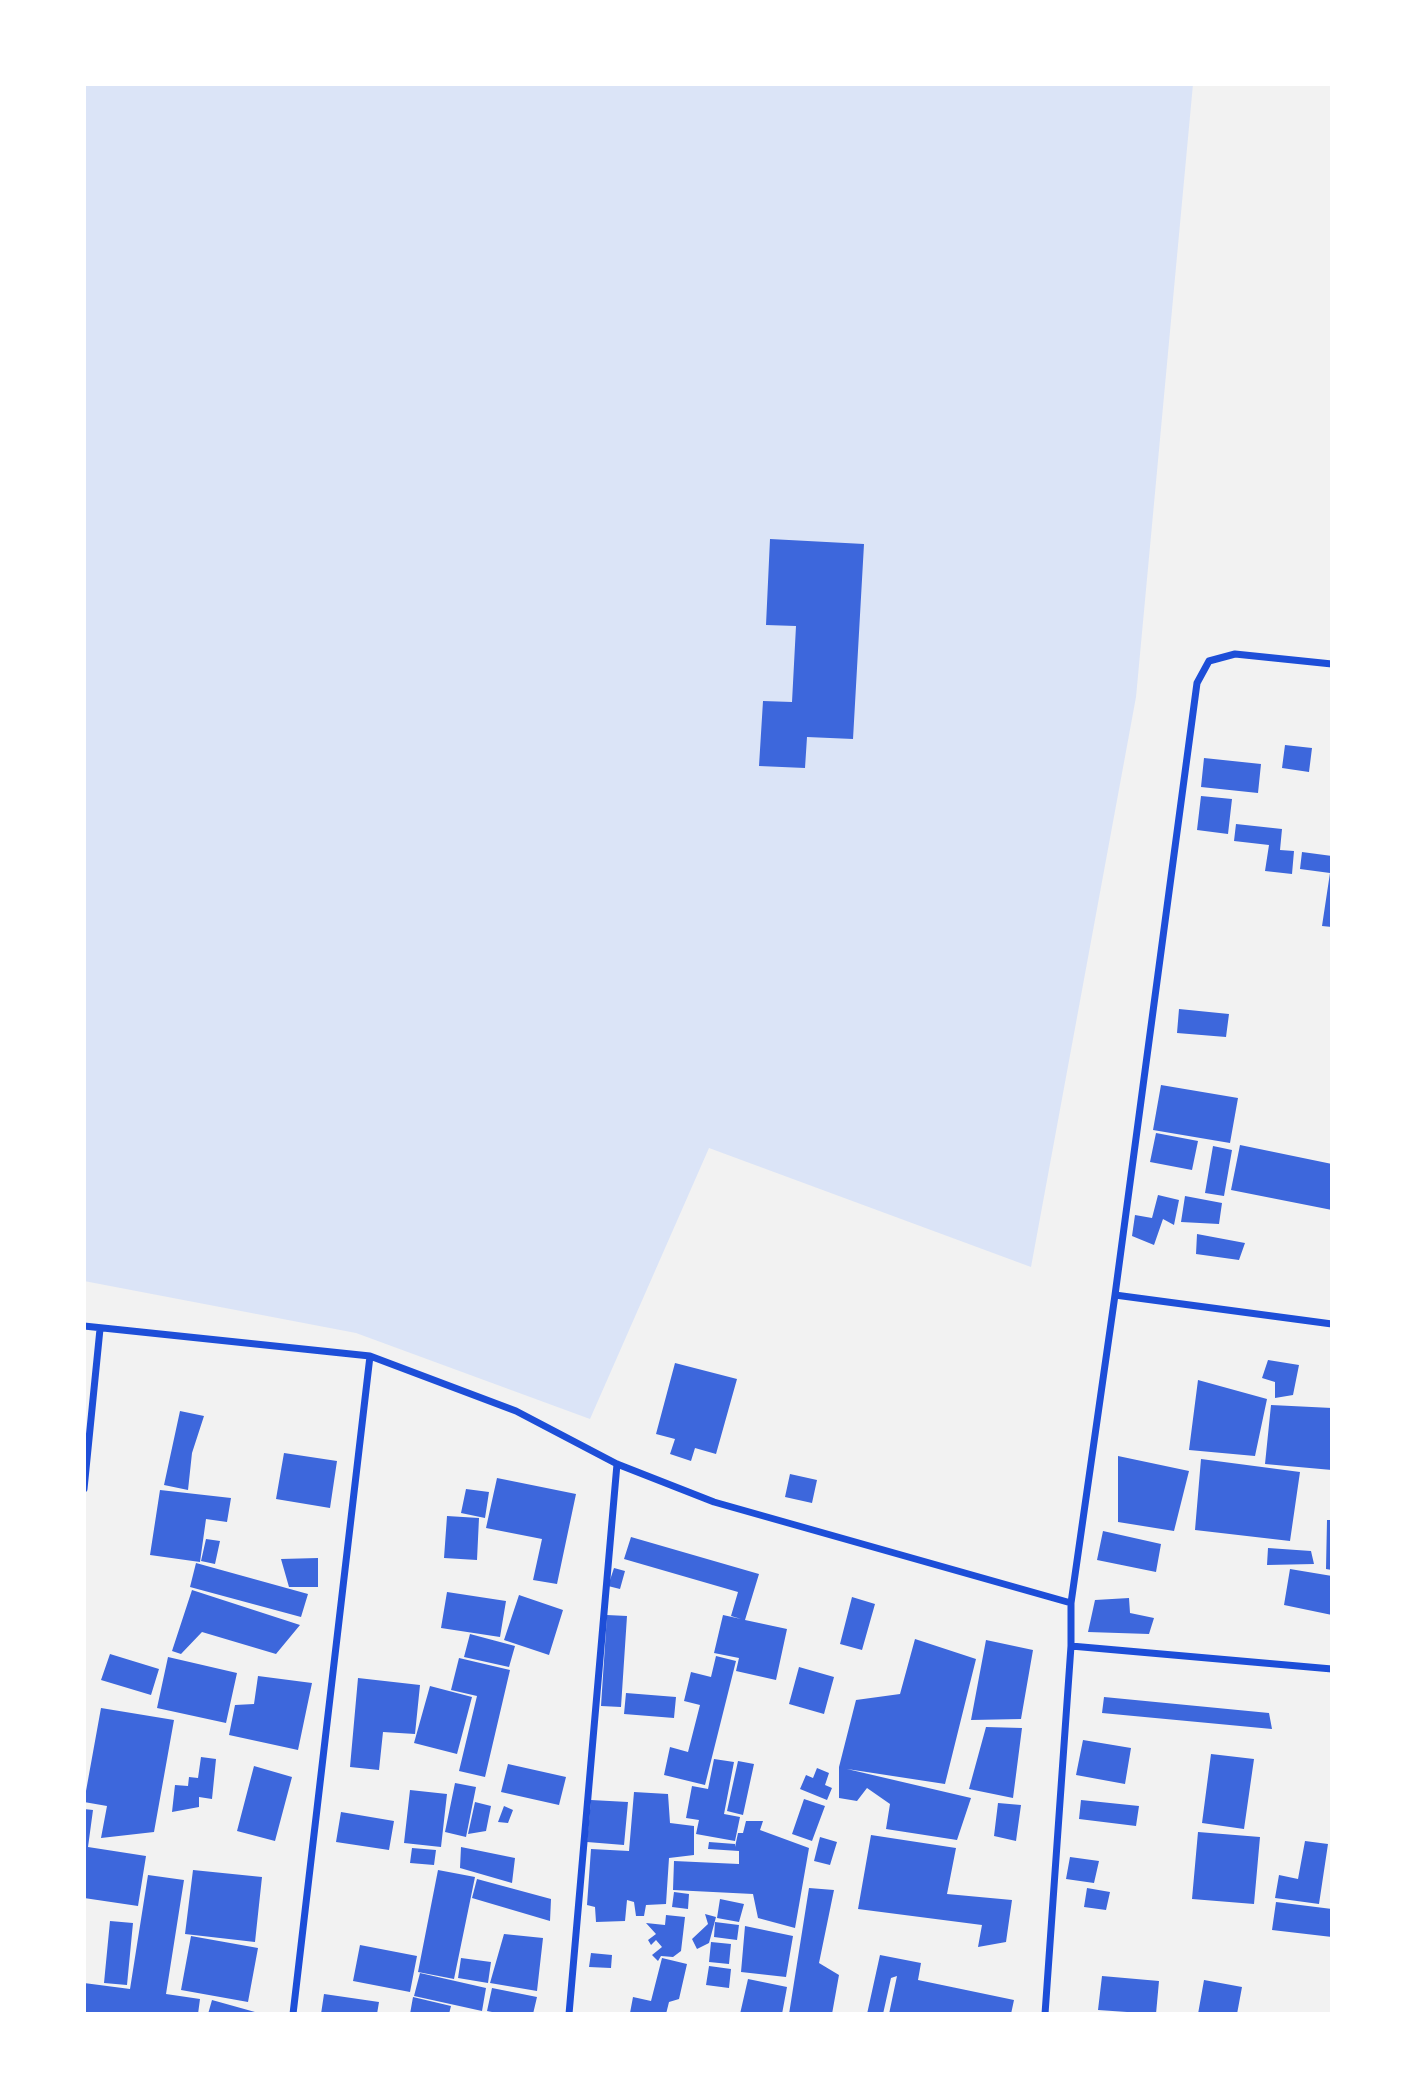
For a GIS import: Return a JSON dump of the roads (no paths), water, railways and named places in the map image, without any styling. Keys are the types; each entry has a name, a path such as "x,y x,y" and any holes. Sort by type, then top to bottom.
{"street":[{"path":"1045,2014 1071,1646 1071,1603 1197,683 1209,662 1235,654 1332,664"},
{"path":"1115,1295 1332,1324"},
{"path":"84,1326 370,1356 516,1411 617,1464 714,1502 1071,1603"},
{"path":"84,1489 100,1329"},
{"path":"293,2014 370,1356"},
{"path":"569,2014 617,1464"},
{"path":"1071,1646 1332,1670"}]}
